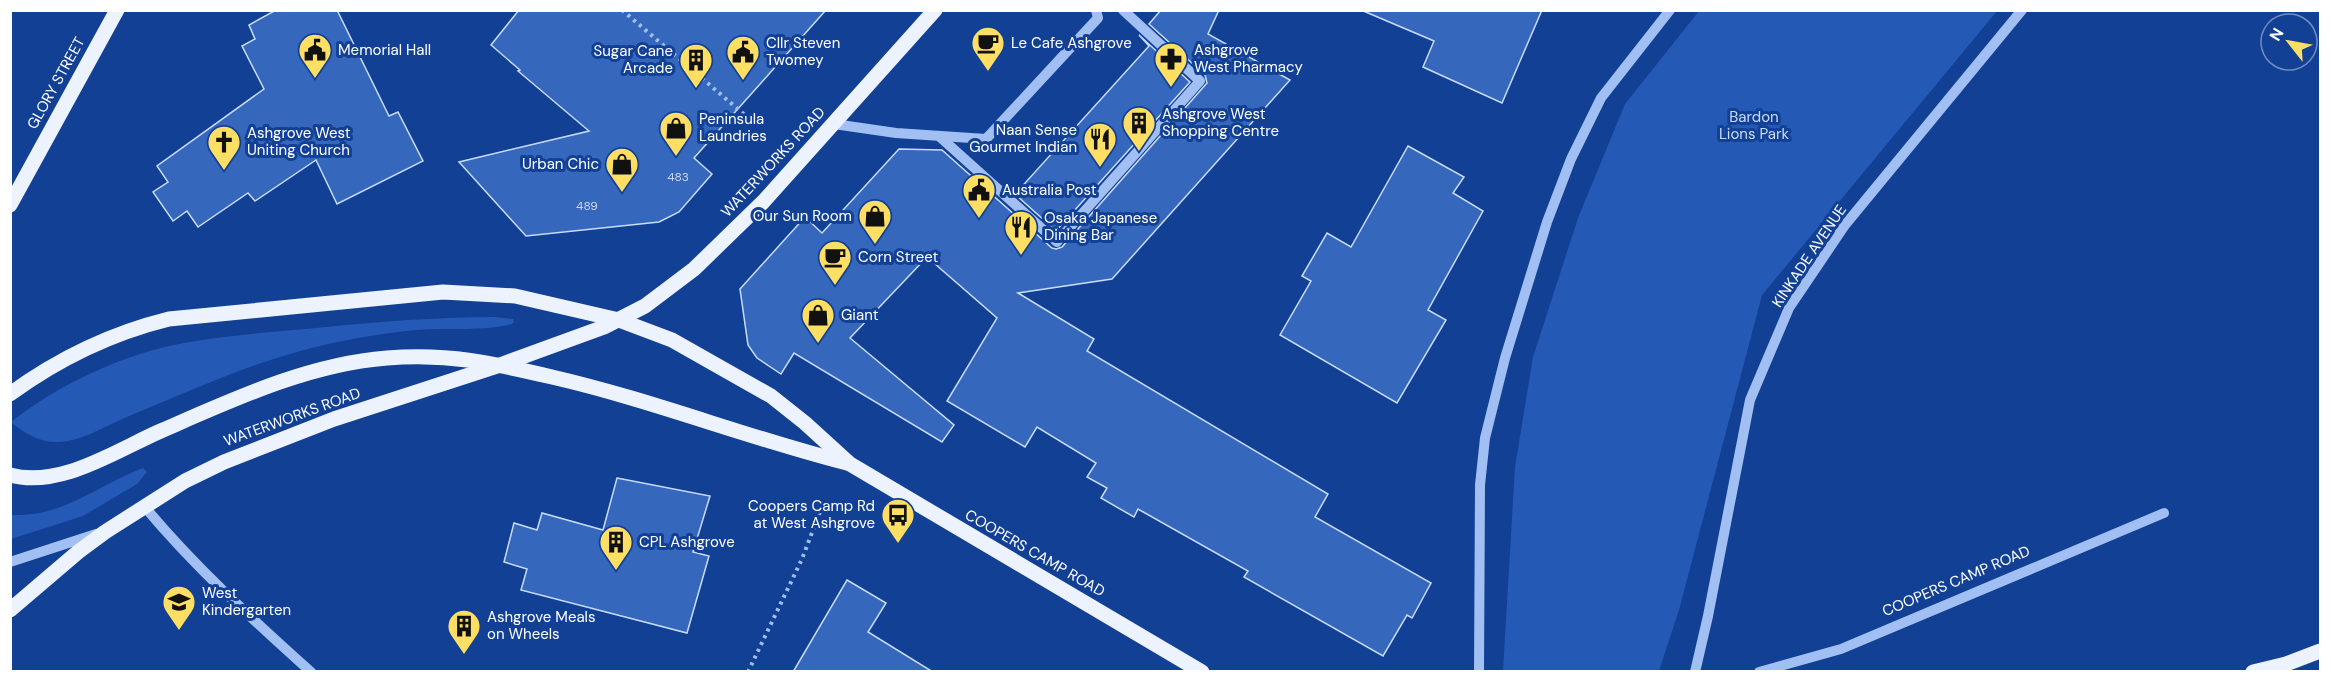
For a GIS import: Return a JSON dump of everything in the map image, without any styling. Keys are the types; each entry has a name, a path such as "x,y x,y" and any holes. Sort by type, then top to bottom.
{"main road":[{"name":"GLORY STREET","path":"10,205 117,10"},
{"name":"WATERWORKS ROAD","path":"10,610 48,576 105,532 185,481 224,462 334,419 501,365 619,320 645,306 694,269 763,202 935,10"},
{"path":"10,394 44,372 118,334 169,320 194,316 464,291 515,296 619,320"},
{"name":"COOPERS CAMP ROAD","path":"619,320 640,326 672,340 771,396 850,464 1202,672"},
{"name":"COOPERS CAMP ROAD","path":"10,475 36,479 73,471 163,430 246,396 334,367 384,358 430,356 466,358 608,390 779,446 850,464"},
{"path":"2253,672 2286,664 2320,651"}],"street":[{"path":"834,124 896,134 986,140 1098,18 1096,10"},
{"path":"939,136 1057,242 1200,81 1124,10"},
{"path":"1479,672 1480,485 1485,438 1505,358 1547,222 1571,159 1601,98 1670,10"},
{"name":"KINKADE AVENUE","path":"1695,672 1750,400 1789,308 1845,225 2022,10"},
{"path":"144,506 170,537 243,610 310,672"},
{"name":"COOPERS CAMP ROAD","path":"1759,672 1841,649 2164,513"},
{"path":"10,562 105,532"}],"path":[{"path":"622,10 746,116"},
{"path":"748,672 802,559 821,509"}],"green space":[{"name":"Bardon Lions Park","path":"1699,11 1997,11 1762,295 1679,610 1659,671 1503,671 1515,467 1533,357 1578,218 1625,104"},
{"path":"494,317 513,319 514,322 488,328 428,329 392,333 295,352 226,376 91,434 68,441 53,442 39,439 27,434 11,422 50,395 93,372 138,355 184,343 266,332 405,320"},
{"path":"143,468 147,472 137,484 83,516 11,539 11,515 48,511 64,506"}],"building":[{"name":"Memorial Hall","path":"276,10 337,10 389,116 398,112 423,161 337,204 316,160 255,201 248,193 198,227 187,211 173,221 153,192 168,182 157,166 264,89 242,46 255,39 249,25"},
{"path":"519,10 826,10 694,158 712,174 679,212 659,222 526,236 459,162 589,131 491,45"},
{"path":"1161,10 1219,10 1208,34 1290,80 1112,279 1018,293 1094,339 1087,351 1328,494 1315,517 1431,583 1412,618 1407,615 1383,656 1244,577 1248,571 1138,509 1134,517 1101,498 1107,488 1087,477 1096,463 1037,427 1025,447 947,401 997,318 927,257 850,338 954,425 942,442 794,353 781,374 757,358 748,345 740,289 805,217 822,233 899,149 942,150 1052,248 1062,247 1207,83 1205,75 1149,24"},
{"path":"1361,10 1542,10 1502,103 1423,67 1434,41"},
{"path":"1139,35 1190,82 1056,231 1005,185 1016,193 1149,46"},
{"path":"1408,146 1464,177 1453,193 1483,211 1428,310 1446,320 1397,403 1280,335 1311,281 1302,276 1327,233 1351,247"},
{"name":"CPL Ashgrove","path":"617,478 710,496 693,552 709,556 687,633 521,590 527,569 504,562 514,523 537,530 542,513 603,530"},
{"path":"847,580 886,603 868,632 933,672 793,672"}],"place":[{"name":"Le Cafe Ashgrove","path":"988,72"},
{"name":"Memorial Hall","path":"315,79"},
{"name":"Cllr Steven Twomey","path":"743,81"},
{"name":"Ashgrove West Pharmacy","path":"1171,88"},
{"name":"Sugar Cane Arcade","path":"696,89"},
{"name":"Ashgrove West Shopping Centre","path":"1139,152"},
{"name":"Peninsula Laundries","path":"676,157"},
{"name":"Naan Sense Gourmet Indian","path":"1100,168"},
{"name":"Ashgrove West Uniting Church","path":"224,171"},
{"name":"Urban Chic","path":"622,193"},
{"name":"Australia Post","path":"979,219"},
{"name":"Our Sun Room","path":"875,245"},
{"name":"Osaka Japanese Dining Bar","path":"1021,256"},
{"name":"Corn Street","path":"835,286"},
{"name":"Giant","path":"818,344"},
{"name":"Coopers Camp Rd at West Ashgrove","path":"898,544"},
{"name":"CPL Ashgrove","path":"616,571"},
{"name":"West Kindergarten","path":"179,631"},
{"name":"Ashgrove Meals on Wheels","path":"464,655"}]}
